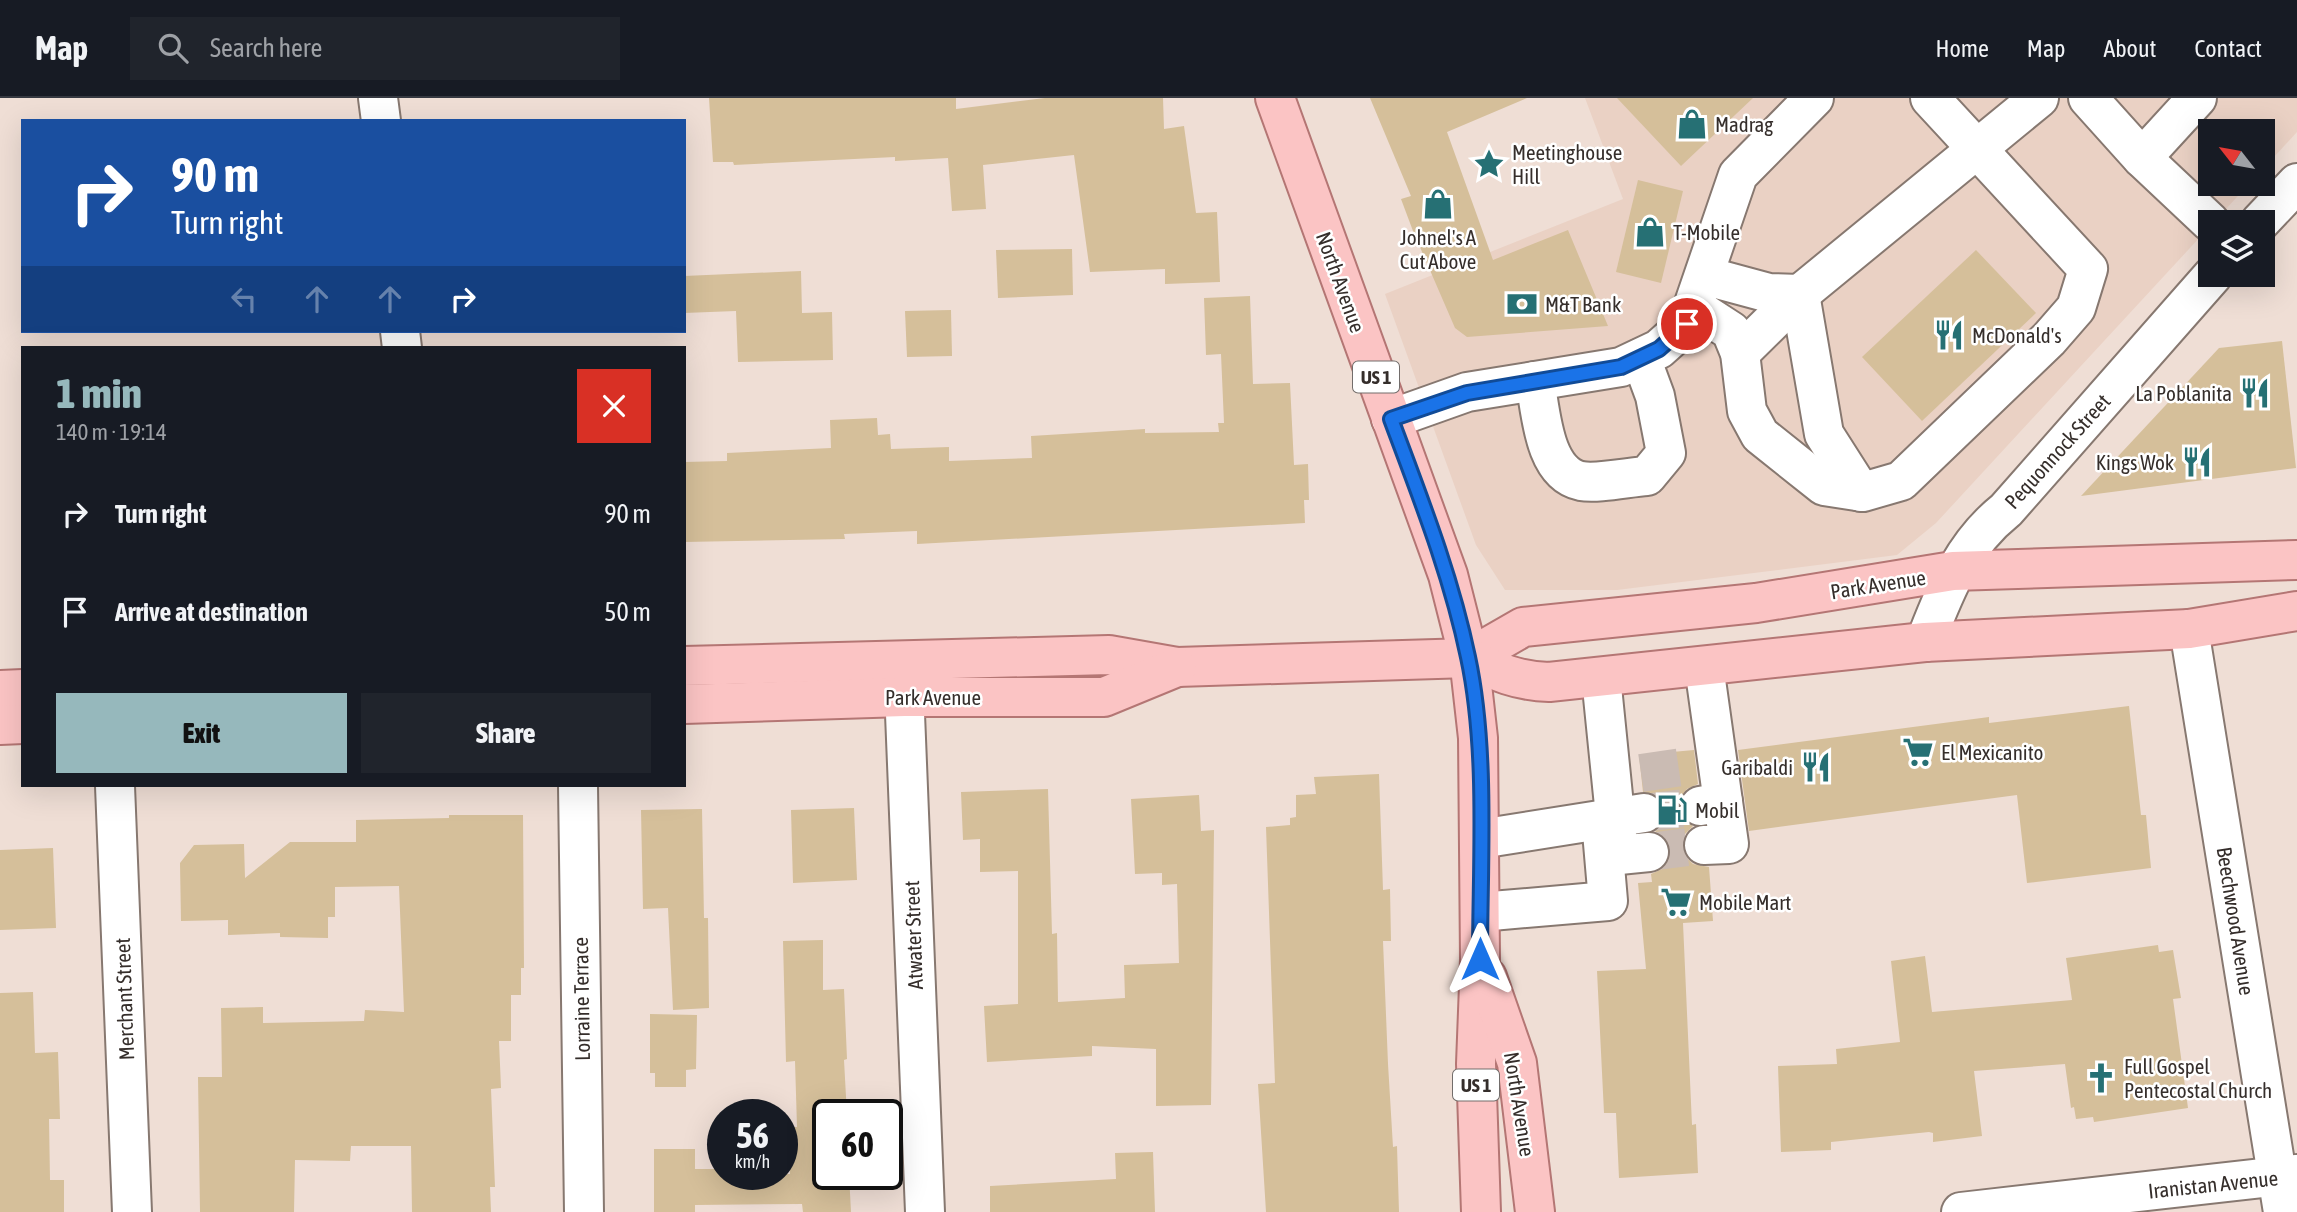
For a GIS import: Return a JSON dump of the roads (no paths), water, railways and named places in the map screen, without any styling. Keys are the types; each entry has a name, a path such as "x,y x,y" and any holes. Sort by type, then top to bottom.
{"main road":[{"name":"North Avenue","path":"1275,98 1448,575 1469,658 1478,738 1480,959 1476,1064 1482,1212"},
{"name":"Park Avenue","path":"686,666 902,658 1109,655 1177,667 1469,658 1523,627 1756,603 1953,571 2297,560"},
{"name":"Park Avenue","path":"1469,658 1506,677 1527,682 1601,677 1925,642 2189,629 2297,611"},
{"name":"Park Avenue","path":"686,704 904,697 1104,697 1177,667"},
{"path":"0,690 21,690"},
{"path":"0,725 21,724"},
{"name":"North Avenue","path":"1480,959 1517,1063 1535,1212"}],"street":[{"path":"378,98 381,119"},
{"path":"1391,419 1467,393 1621,367 1659,349 1687,324 1700,291 1727,200 1738,175 1814,98"},
{"path":"1700,291 1731,331 1740,353 1747,411 1760,435 1825,486 1861,492 1901,481 2049,339 2076,308 2088,269 1930,98"},
{"path":"1740,353 1800,294 2039,98"},
{"path":"2088,98 2142,158 2198,211"},
{"path":"2142,158 2197,98"},
{"path":"2271,210 2297,183"},
{"name":"Pequonnock Street","path":"1925,642 1953,571 1985,527 2006,510 2202,287"},
{"path":"1700,291 1800,294"},
{"path":"1800,294 1824,434 1861,492"},
{"path":"1535,381 1550,450 1561,469 1581,481 1647,476 1666,453 1655,396 1641,358"},
{"name":"Beechwood Avenue","path":"2189,629 2285,1187"},
{"name":"Atwater Street","path":"902,658 925,1212"},
{"path":"1704,666 1707,764 1712,804 1729,844 1704,845"},
{"path":"1480,912 1608,901 1626,774 1601,677"},
{"name":"Merchant Street","path":"115,787 132,1212"},
{"name":"Lorraine Terrace","path":"578,787 584,1212"},
{"path":"1480,839 1620,817"},
{"path":"1620,817 1619,855 1649,852"},
{"name":"Iranistan Avenue","path":"1961,1212 2285,1187"}],"tunnel":[{"path":"1641,773 1696,765"},
{"path":"1644,813 1700,806"},
{"path":"1649,852 1704,845"}],"place":[{"name":"Madrag","path":"1692,124"},
{"name":"Meetinghouse Hill","path":"1489,164"},
{"name":"Johnel's A Cut Above","path":"1438,204"},
{"name":"T-Mobile","path":"1650,232"},
{"name":"M&T Bank","path":"1522,304"},
{"name":"McDonald's","path":"1949,335"},
{"name":"La Poblanita","path":"2255,393"},
{"name":"Kings Wok","path":"2197,462"},
{"name":"El Mexicanito","path":"1918,752"},
{"name":"Garibaldi","path":"1816,767"},
{"name":"Mobil","path":"1672,810"},
{"name":"Mobile Mart","path":"1676,902"},
{"name":"Full Gospel Pentecostal Church","path":"2101,1078"}]}
